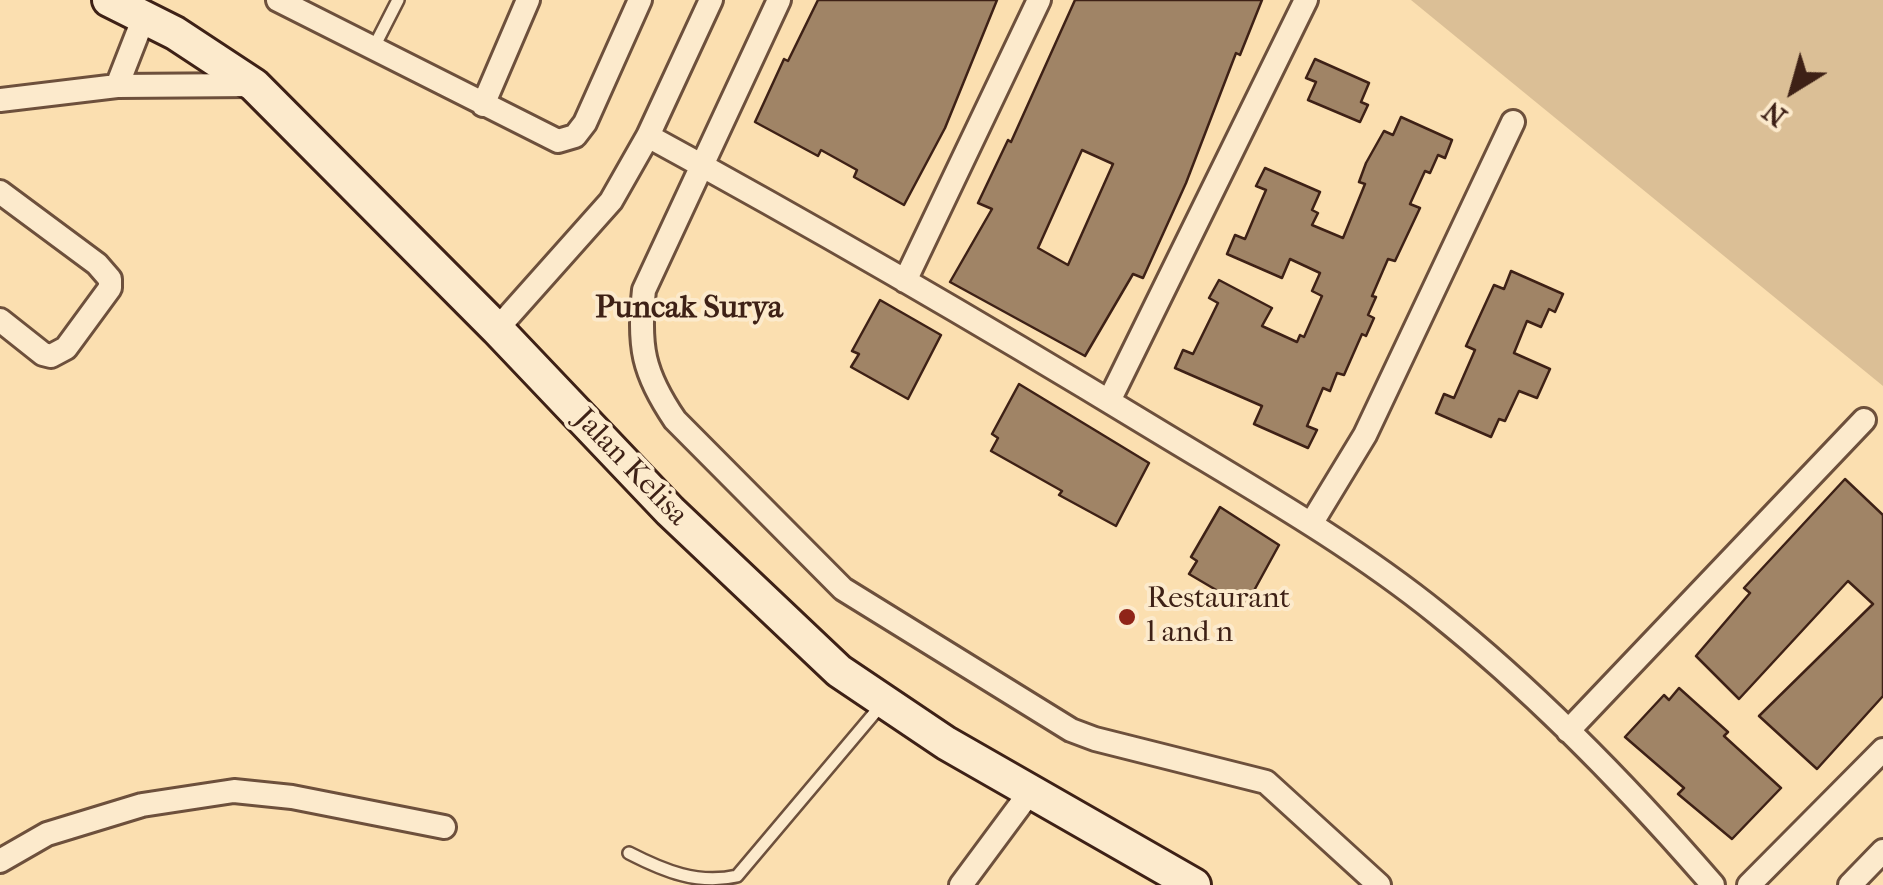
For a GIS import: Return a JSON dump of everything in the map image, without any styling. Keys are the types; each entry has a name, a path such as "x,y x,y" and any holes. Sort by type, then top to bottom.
{"main road":[{"name":"Jalan Kelisa","path":"109,0 207,52 254,85 497,329 670,511 813,650 882,703 1194,885"}],"street":[{"path":"278,0 558,140 575,136 585,123 640,0"},
{"path":"497,329 611,201 648,136 711,0"},
{"path":"779,0 644,290 640,333 645,368 675,420 830,576 874,611 1071,730 1266,782 1380,885"},
{"path":"904,281 1039,0"},
{"path":"1109,402 1306,0"},
{"path":"483,105 521,2"},
{"path":"117,86 144,17"},
{"path":"0,100 117,86 254,85"},
{"path":"1311,524 1365,435 1513,122"},
{"path":"648,136 1109,402 1311,524 1437,612 1568,731 1713,885"},
{"path":"0,192 97,264 110,280 110,288 66,348 51,356 0,320"},
{"path":"1568,731 1864,420"},
{"path":"1749,885 1883,750"},
{"path":"0,861 47,834 142,805 234,791 292,797 444,827"},
{"path":"962,885 1030,792"},
{"path":"1850,885 1883,851"}],"lane":[{"path":"374,47 398,0"},
{"path":"630,853 696,882 712,884 737,876 882,703"}],"shaded area":[{"path":"1411,0 1883,0 1883,386"}],"building":[{"path":"818,0 997,0 945,128 904,205 854,177 857,170 821,150 818,156 755,122 784,59 788,61"},
{"path":"1075,0 1262,0 1240,55 1236,53 1186,183 1143,278 1133,274 1085,356 950,282 992,209 978,203 1008,140 1011,142","holes":["1082,150 1113,164 1068,265 1038,248"]},
{"path":"1315,59 1369,83 1361,102 1368,105 1360,122 1308,100 1316,82 1306,78"},
{"path":"1401,117 1452,140 1445,158 1438,155 1430,173 1425,171 1410,204 1420,208 1395,261 1388,259 1372,296 1376,297 1368,315 1374,318 1366,336 1362,334 1344,375 1337,373 1330,391 1323,388 1307,426 1317,430 1308,448 1254,424 1262,406 1175,368 1183,350 1193,354 1218,303 1209,298 1219,280 1272,308 1262,326 1297,342 1300,335 1304,337 1322,296 1312,291 1320,273 1290,259 1282,278 1227,254 1235,235 1245,239 1266,190 1256,186 1265,168 1320,192 1312,210 1318,213 1312,225 1343,238 1365,184 1359,182 1366,163 1384,131 1393,135"},
{"path":"1511,271 1563,294 1555,312 1549,309 1541,327 1527,321 1514,353 1550,369 1537,398 1519,391 1505,421 1499,419 1491,437 1436,413 1444,394 1454,398 1475,350 1466,346 1494,285 1504,289"},
{"path":"880,300 941,335 908,399 851,367 859,354 852,351"},
{"path":"1019,384 1149,463 1116,526 991,451 998,438 992,434"},
{"path":"1845,479 1883,515 1883,696 1817,769 1759,716 1873,604 1848,581 1739,699 1696,656 1750,593 1744,588"},
{"path":"1220,507 1279,545 1245,607 1189,574 1197,561 1191,557"},
{"path":"1679,688 1781,788 1732,839 1678,794 1684,788 1625,737 1664,695 1669,700"}],"place":[{"name":"Restaurant l and n","path":"1127,617"}],"district":[{"name":"Puncak Surya","path":"689,309"}]}
